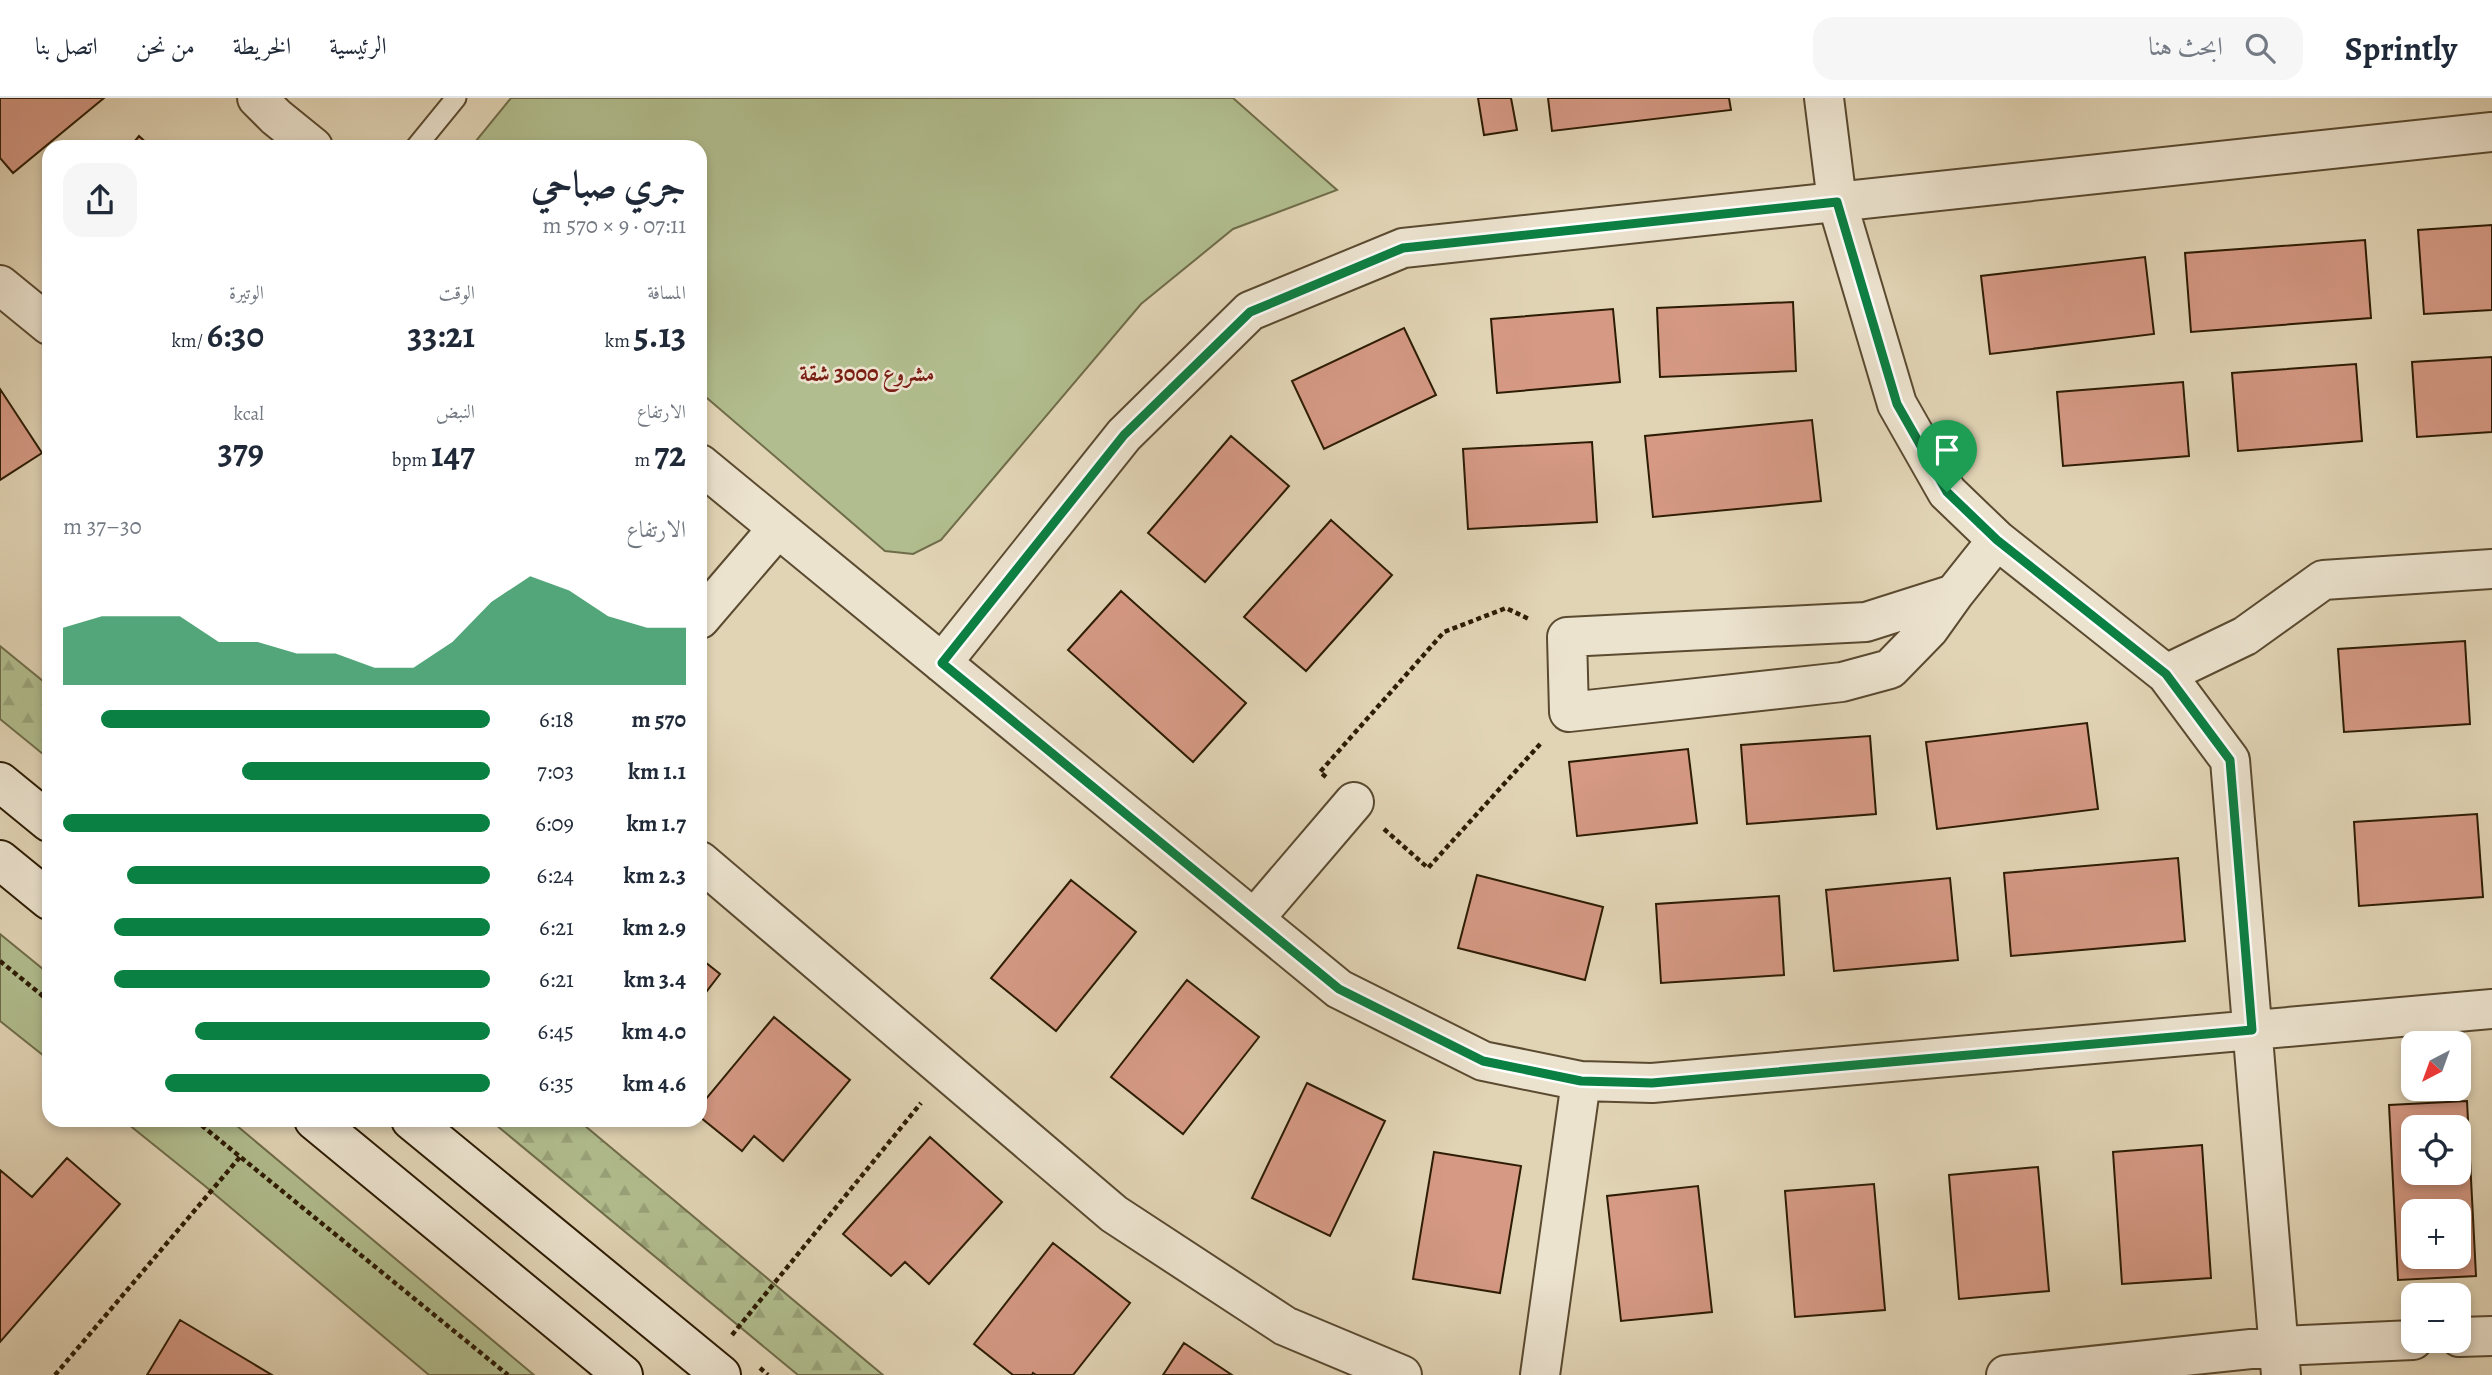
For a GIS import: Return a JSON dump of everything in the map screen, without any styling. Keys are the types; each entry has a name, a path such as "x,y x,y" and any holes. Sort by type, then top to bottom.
{"street":[{"path":"257,98 305,140"},
{"path":"1824,98 1837,202 1897,404 1947,492 1997,540 2166,674 2230,760 2280,1361"},
{"path":"942,663 1124,435 1250,312 1403,248 2492,132"},
{"path":"0,285 42,319"},
{"path":"707,470 1339,989 1483,1061 1581,1081 1652,1083 2492,1009"},
{"path":"707,611 778,528"},
{"path":"1954,594 1866,622 1567,637 1569,712 1842,682 1890,669 1929,629 1997,540"},
{"path":"2166,674 2245,635 2323,580 2492,569"},
{"path":"0,782 42,816"},
{"path":"1254,919 1354,802"},
{"path":"0,860 42,894"},
{"path":"707,867 1114,1213 1285,1326 1402,1375"},
{"path":"1540,1375 1581,1081"},
{"path":"322,1127 623,1375"},
{"path":"420,1127 724,1358"},
{"path":"2471,1337 2492,1336"},
{"path":"2006,1375 2280,1361 2401,1342"}],"lane":[{"path":"422,140 456,98"}],"path":[{"path":"1567,637 1506,608 1444,632 1320,772 1428,868 1569,712"},
{"path":"0,961 42,994"},
{"path":"724,1358 947,1071"},
{"path":"204,1127 508,1375"},
{"path":"55,1375 241,1157"}],"green space":[{"path":"511,98 1233,98 1337,190 1233,229 1141,304 941,540 913,554 885,551 707,398 707,140 477,140"},
{"path":"0,646 42,680 42,753 0,719"},
{"path":"0,934 42,968 42,1054 0,1021"},
{"path":"132,1127 238,1127 534,1375 429,1375"},
{"path":"498,1127 586,1127 883,1375 798,1375"}],"building":[{"path":"0,98 104,98 53,140 42,140 42,149 13,173 0,158"},
{"path":"1478,98 1511,98 1517,130 1484,135"},
{"path":"1548,98 1729,98 1731,110 1552,131"},
{"path":"2492,225 2492,310 2424,314 2418,230"},
{"path":"2365,240 2371,318 2191,332 2185,253"},
{"path":"2145,257 2154,334 1990,354 1981,276"},
{"path":"1793,302 1796,371 1660,377 1657,308"},
{"path":"1613,309 1620,382 1497,393 1491,319"},
{"path":"1404,328 1436,395 1324,449 1292,381"},
{"path":"2492,357 2492,432 2417,437 2412,362"},
{"path":"2356,364 2362,441 2238,451 2232,373"},
{"path":"2183,382 2189,456 2063,466 2057,392"},
{"path":"0,389 42,453 0,480"},
{"path":"1812,420 1821,501 1653,517 1645,436"},
{"path":"1231,436 1289,486 1205,582 1148,533"},
{"path":"1592,442 1597,522 1468,529 1463,449"},
{"path":"1331,520 1392,575 1306,671 1244,617"},
{"path":"1121,591 1246,703 1193,762 1068,650"},
{"path":"2465,641 2470,724 2344,732 2338,649"},
{"path":"2087,723 2098,809 1937,829 1926,742"},
{"path":"1870,736 1876,814 1747,824 1741,745"},
{"path":"1688,749 1697,823 1577,836 1569,762"},
{"path":"2477,814 2483,897 2359,906 2354,822"},
{"path":"2178,858 2185,941 2011,956 2004,873"},
{"path":"1477,875 1603,907 1585,980 1458,948"},
{"path":"1950,878 1958,960 1834,971 1826,890"},
{"path":"1071,880 1136,932 1056,1031 991,978"},
{"path":"1779,896 1784,975 1661,983 1656,904"},
{"path":"707,964 720,974 707,991"},
{"path":"1187,980 1259,1037 1183,1134 1111,1077"},
{"path":"774,1017 850,1080 783,1161 754,1136 742,1151 707,1123 707,1098"},
{"path":"1307,1083 1385,1121 1330,1236 1252,1198"},
{"path":"2467,1101 2468,1115 2401,1115 2401,1185 2471,1185 2471,1179 2476,1276 2398,1280 2389,1105"},
{"path":"930,1137 1002,1202 929,1284 905,1262 891,1276 843,1234"},
{"path":"2202,1145 2211,1278 2122,1284 2113,1152"},
{"path":"1434,1152 1521,1166 1500,1293 1413,1279"},
{"path":"67,1158 120,1204 0,1342 0,1170 32,1197"},
{"path":"2038,1167 2049,1291 1959,1299 1949,1175"},
{"path":"1874,1184 1885,1310 1795,1317 1785,1191"},
{"path":"1698,1186 1712,1312 1621,1321 1607,1196"},
{"path":"1053,1243 1130,1303 1073,1375 1013,1375 974,1344"},
{"path":"180,1320 272,1375 147,1375"},
{"path":"1184,1343 1232,1375 1163,1375"}],"district":[{"name":"مشروع 3000 شقة","path":"867,373"}],"route":[{"path":"1837,202 1897,404 1947,492 1997,540 2166,674 2230,760 2252,1030 1652,1083 1581,1081 1483,1061 1339,989 942,663 1124,435 1250,312 1403,248 1837,202"}]}
